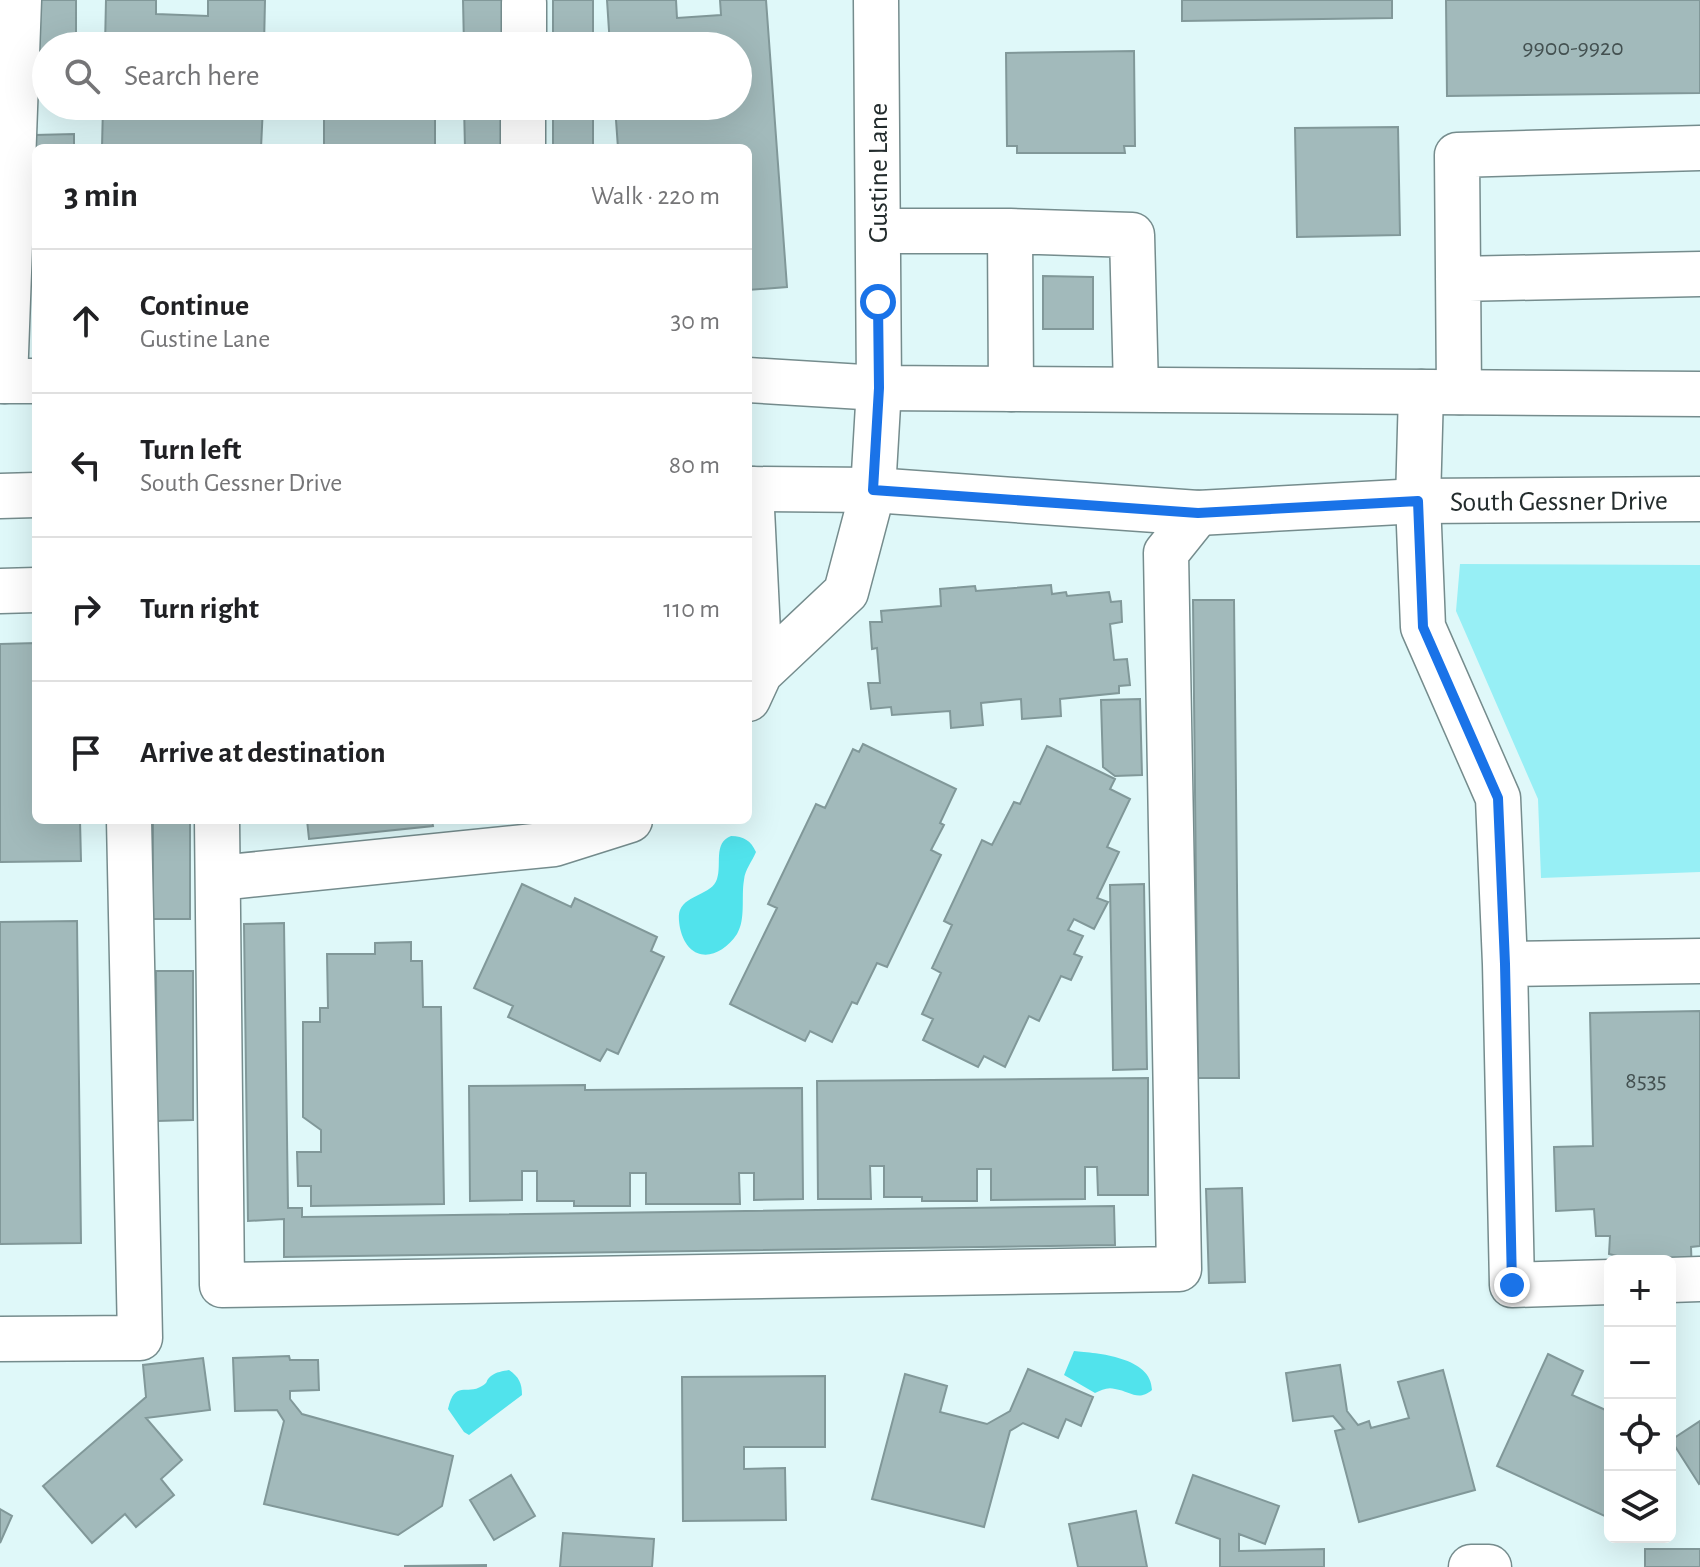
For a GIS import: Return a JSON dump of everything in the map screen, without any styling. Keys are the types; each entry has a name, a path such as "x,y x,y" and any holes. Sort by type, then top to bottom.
{"main road":[{"path":"14,381 19,0"},
{"name":"Gustine Lane","path":"754,686 846,592 873,490 879,388 876,0"},
{"path":"524,3 524,32"},
{"path":"523,120 523,144"},
{"path":"1604,1282 1512,1285 1498,798 1423,627 1418,501 1458,279 1457,155 1700,148"},
{"path":"878,231 1132,235 1136,389"},
{"path":"1010,231 1011,389"},
{"path":"1458,279 1700,274"},
{"path":"752,380 879,388 1700,394"},
{"name":"South Gessner Drive","path":"752,489 873,490 1198,513 1418,501 1700,499"},
{"path":"0,496 32,495"},
{"path":"217,824 222,1285 1179,1269 1166,553 1198,513"},
{"path":"0,591 32,590"},
{"path":"752,607 754,686"},
{"path":"0,1339 140,1338 129,824"},
{"path":"219,878 554,844 617,824"},
{"path":"1505,964 1700,961"},
{"path":"1676,1280 1700,1279"},
{"path":"1471,1567 1489,1567"}],"shaded area":[{"path":"1460,564 1700,565 1700,872 1541,878 1538,799 1456,611"},
{"path":"731,836 746,840 756,852 745,876 740,928 722,950 705,955 697,953 684,940 679,912 688,901 714,884 720,849 725,839"},
{"path":"1074,1351 1109,1356 1133,1364 1150,1379 1152,1390 1142,1395 1112,1388 1095,1393 1064,1375"},
{"path":"509,1370 519,1381 522,1395 469,1435 464,1432 448,1409 454,1394 476,1389 493,1375"}],"building":[{"path":"35,0 76,0 76,32 35,32"},
{"path":"106,0 156,0 156,14 208,16 208,0 265,0 264,32 105,32"},
{"path":"463,0 503,0 503,32 464,32"},
{"path":"553,0 593,0 593,32 553,32"},
{"path":"607,0 676,0 677,18 721,15 720,0 766,0 787,287 752,290 752,144 618,144 616,120 752,120 752,32 609,32"},
{"path":"1182,0 1392,0 1392,18 1182,21"},
{"path":"1446,0 1700,0 1700,93 1447,96"},
{"path":"1134,51 1135,146 1124,146 1125,153 1017,153 1017,146 1007,146 1006,53"},
{"path":"103,120 262,120 261,144 102,144"},
{"path":"324,120 435,120 435,144 324,144"},
{"path":"464,120 504,120 504,144 465,144"},
{"path":"553,120 593,120 593,144 553,144"},
{"path":"1398,127 1400,235 1297,237 1295,128"},
{"path":"74,134 74,144 35,144 35,135"},
{"path":"1043,276 1093,277 1093,329 1043,329"},
{"path":"1051,585 1052,594 1066,592 1067,596 1109,592 1111,602 1121,601 1122,622 1110,624 1114,660 1127,659 1130,685 1119,686 1119,693 1060,699 1061,716 1022,719 1021,699 981,703 983,725 951,728 950,711 892,715 891,707 871,709 868,683 880,683 877,648 872,649 870,622 882,622 881,611 941,606 940,589 975,586 976,591"},
{"path":"1193,600 1234,600 1239,1078 1198,1078"},
{"path":"32,643 32,824 80,824 81,861 0,862 0,644"},
{"path":"1140,699 1142,775 1115,776 1103,767 1101,700"},
{"path":"863,744 956,789 940,823 944,825 931,850 941,855 887,967 877,963 857,1004 852,1002 832,1042 810,1031 805,1041 730,1004 777,908 768,904 816,804 825,808 853,749 859,752"},
{"path":"1047,746 1115,779 1110,789 1130,799 1107,847 1119,852 1097,898 1108,902 1094,929 1074,919 1068,930 1083,936 1074,954 1082,957 1071,980 1061,976 1039,1021 1029,1016 1005,1067 984,1056 978,1067 923,1040 933,1019 922,1014 941,973 932,968 952,925 944,921 982,840 992,845 1014,802 1020,804"},
{"path":"153,824 190,824 190,919 153,919"},
{"path":"307,824 433,826 309,839"},
{"path":"522,884 571,907 575,898 657,937 651,951 664,957 618,1054 607,1049 600,1061 508,1017 513,1006 474,988"},
{"path":"1144,884 1147,1069 1113,1070 1110,885"},
{"path":"77,921 81,1243 0,1244 0,922"},
{"path":"284,923 288,1208 302,1208 302,1217 1114,1206 1115,1245 284,1257 284,1219 248,1221 244,924"},
{"path":"411,942 411,961 422,961 423,1007 441,1007 444,1204 311,1206 311,1186 298,1186 297,1152 321,1152 321,1130 303,1117 303,1022 320,1022 320,1008 328,1008 327,954 375,954 375,943"},
{"path":"156,971 193,971 193,1120 157,1121"},
{"path":"1700,1011 1700,1246 1691,1247 1692,1275 1676,1265 1676,1255 1609,1254 1610,1236 1596,1236 1594,1209 1556,1211 1554,1147 1593,1146 1590,1013"},
{"path":"1148,1078 1148,1195 1098,1195 1097,1167 1085,1167 1085,1199 991,1200 991,1169 977,1169 977,1201 922,1201 922,1197 884,1197 884,1166 870,1166 871,1199 818,1199 817,1081"},
{"path":"585,1085 585,1090 802,1088 803,1199 754,1200 754,1173 739,1173 740,1204 646,1204 646,1173 630,1173 630,1206 574,1206 574,1201 537,1201 537,1171 522,1171 522,1200 470,1201 469,1086"},
{"path":"1242,1188 1245,1282 1209,1283 1206,1189"},
{"path":"1548,1354 1583,1371 1572,1395 1604,1409 1604,1516 1497,1466"},
{"path":"289,1356 290,1360 318,1360 319,1390 290,1391 290,1399 302,1414 453,1456 442,1506 398,1535 264,1504 284,1421 277,1410 235,1411 233,1358"},
{"path":"203,1358 210,1410 146,1418 182,1460 161,1479 174,1495 136,1527 125,1514 92,1543 43,1486 146,1397 143,1365"},
{"path":"1340,1365 1347,1411 1358,1425 1369,1421 1371,1428 1409,1418 1398,1382 1443,1370 1475,1490 1359,1522 1335,1431 1344,1429 1333,1416 1293,1421 1286,1373"},
{"path":"1028,1369 1093,1397 1081,1426 1066,1419 1058,1438 1023,1423 1010,1431 984,1527 872,1499 905,1374 947,1386 940,1412 987,1424 1010,1411"},
{"path":"825,1376 825,1447 744,1447 744,1469 785,1468 786,1520 683,1521 682,1377"},
{"path":"1700,1421 1699,1484 1676,1448 1676,1437"},
{"path":"511,1475 535,1516 494,1540 470,1500"},
{"path":"1193,1475 1279,1506 1265,1544 1239,1534 1239,1551 1324,1549 1324,1567 1220,1567 1220,1539 1176,1523"},
{"path":"0,1509 12,1516 0,1543"},
{"path":"1136,1511 1147,1567 1078,1567 1069,1524"},
{"path":"563,1533 654,1539 652,1567 560,1567"},
{"path":"1645,1549 1700,1549 1700,1567 1645,1567"},
{"path":"405,1566 486,1567 405,1567"}],"route":[{"path":"878,302 879,388 873,490 1198,513 1418,501 1423,627 1498,798 1512,1285"}]}
